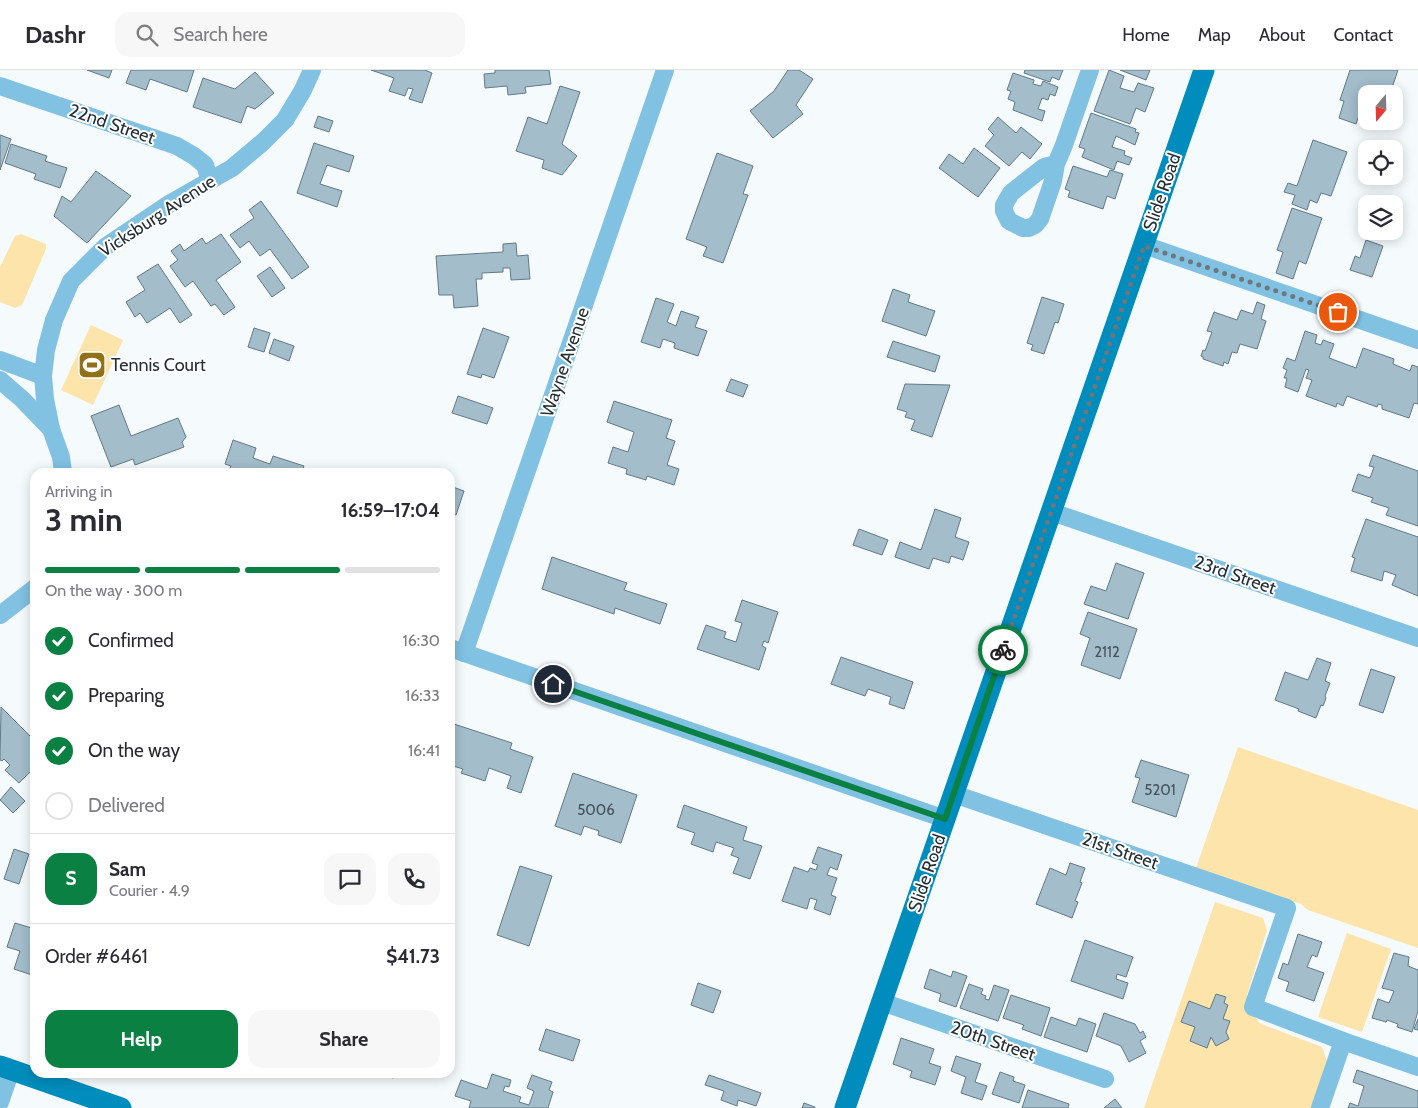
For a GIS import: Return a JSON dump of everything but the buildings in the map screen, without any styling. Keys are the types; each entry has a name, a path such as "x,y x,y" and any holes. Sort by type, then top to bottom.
{"main road":[{"name":"Slide Road","path":"845,1108 1204,70"},
{"path":"6,1068 30,1076"},
{"path":"35,1078 121,1108"}],"street":[{"name":"Vicksburg Avenue","path":"62,465 51,429 43,376 46,350 54,320 71,281 105,247 169,204 232,168 263,142 285,120 303,90 312,70"},
{"name":"Wayne Avenue","path":"457,651 665,70"},
{"path":"1056,164 1090,70"},
{"name":"22nd Street","path":"0,86 177,146 205,165 210,181"},
{"path":"1144,246 1418,340"},
{"path":"0,360 43,376"},
{"path":"0,380 22,399 51,429"},
{"name":"23rd Street","path":"1052,512 1418,638"},
{"path":"0,615 30,592"},
{"path":"457,651 945,819"},
{"name":"21st Street","path":"954,794 1286,908 1254,1007 1343,1041"},
{"name":"20th Street","path":"882,1002 1105,1079"},
{"path":"1320,1108 1343,1041 1418,1066"},
{"path":"0,1102 6,1068"}],"shaded area":[{"path":"21,234 46,244 46,249 22,305 15,308 0,302 0,267 15,236"},
{"name":"Tennis Court","path":"91,325 123,340 93,405 61,390"},
{"path":"1238,747 1418,810 1418,948 1308,910 1301,904 1196,868"},
{"path":"1215,902 1263,918 1267,930 1247,995 1247,1002 1259,1023 1322,1047 1327,1061 1311,1108 1144,1108"},
{"path":"1347,933 1391,949 1362,1032 1318,1017"}],"way so far":[{"path":"1003,650 1144,246 1338,312"}],"place":[{"name":"Tennis Court","path":"92,365"}],"route":[{"path":"553,684 945,819 1003,650"}]}
